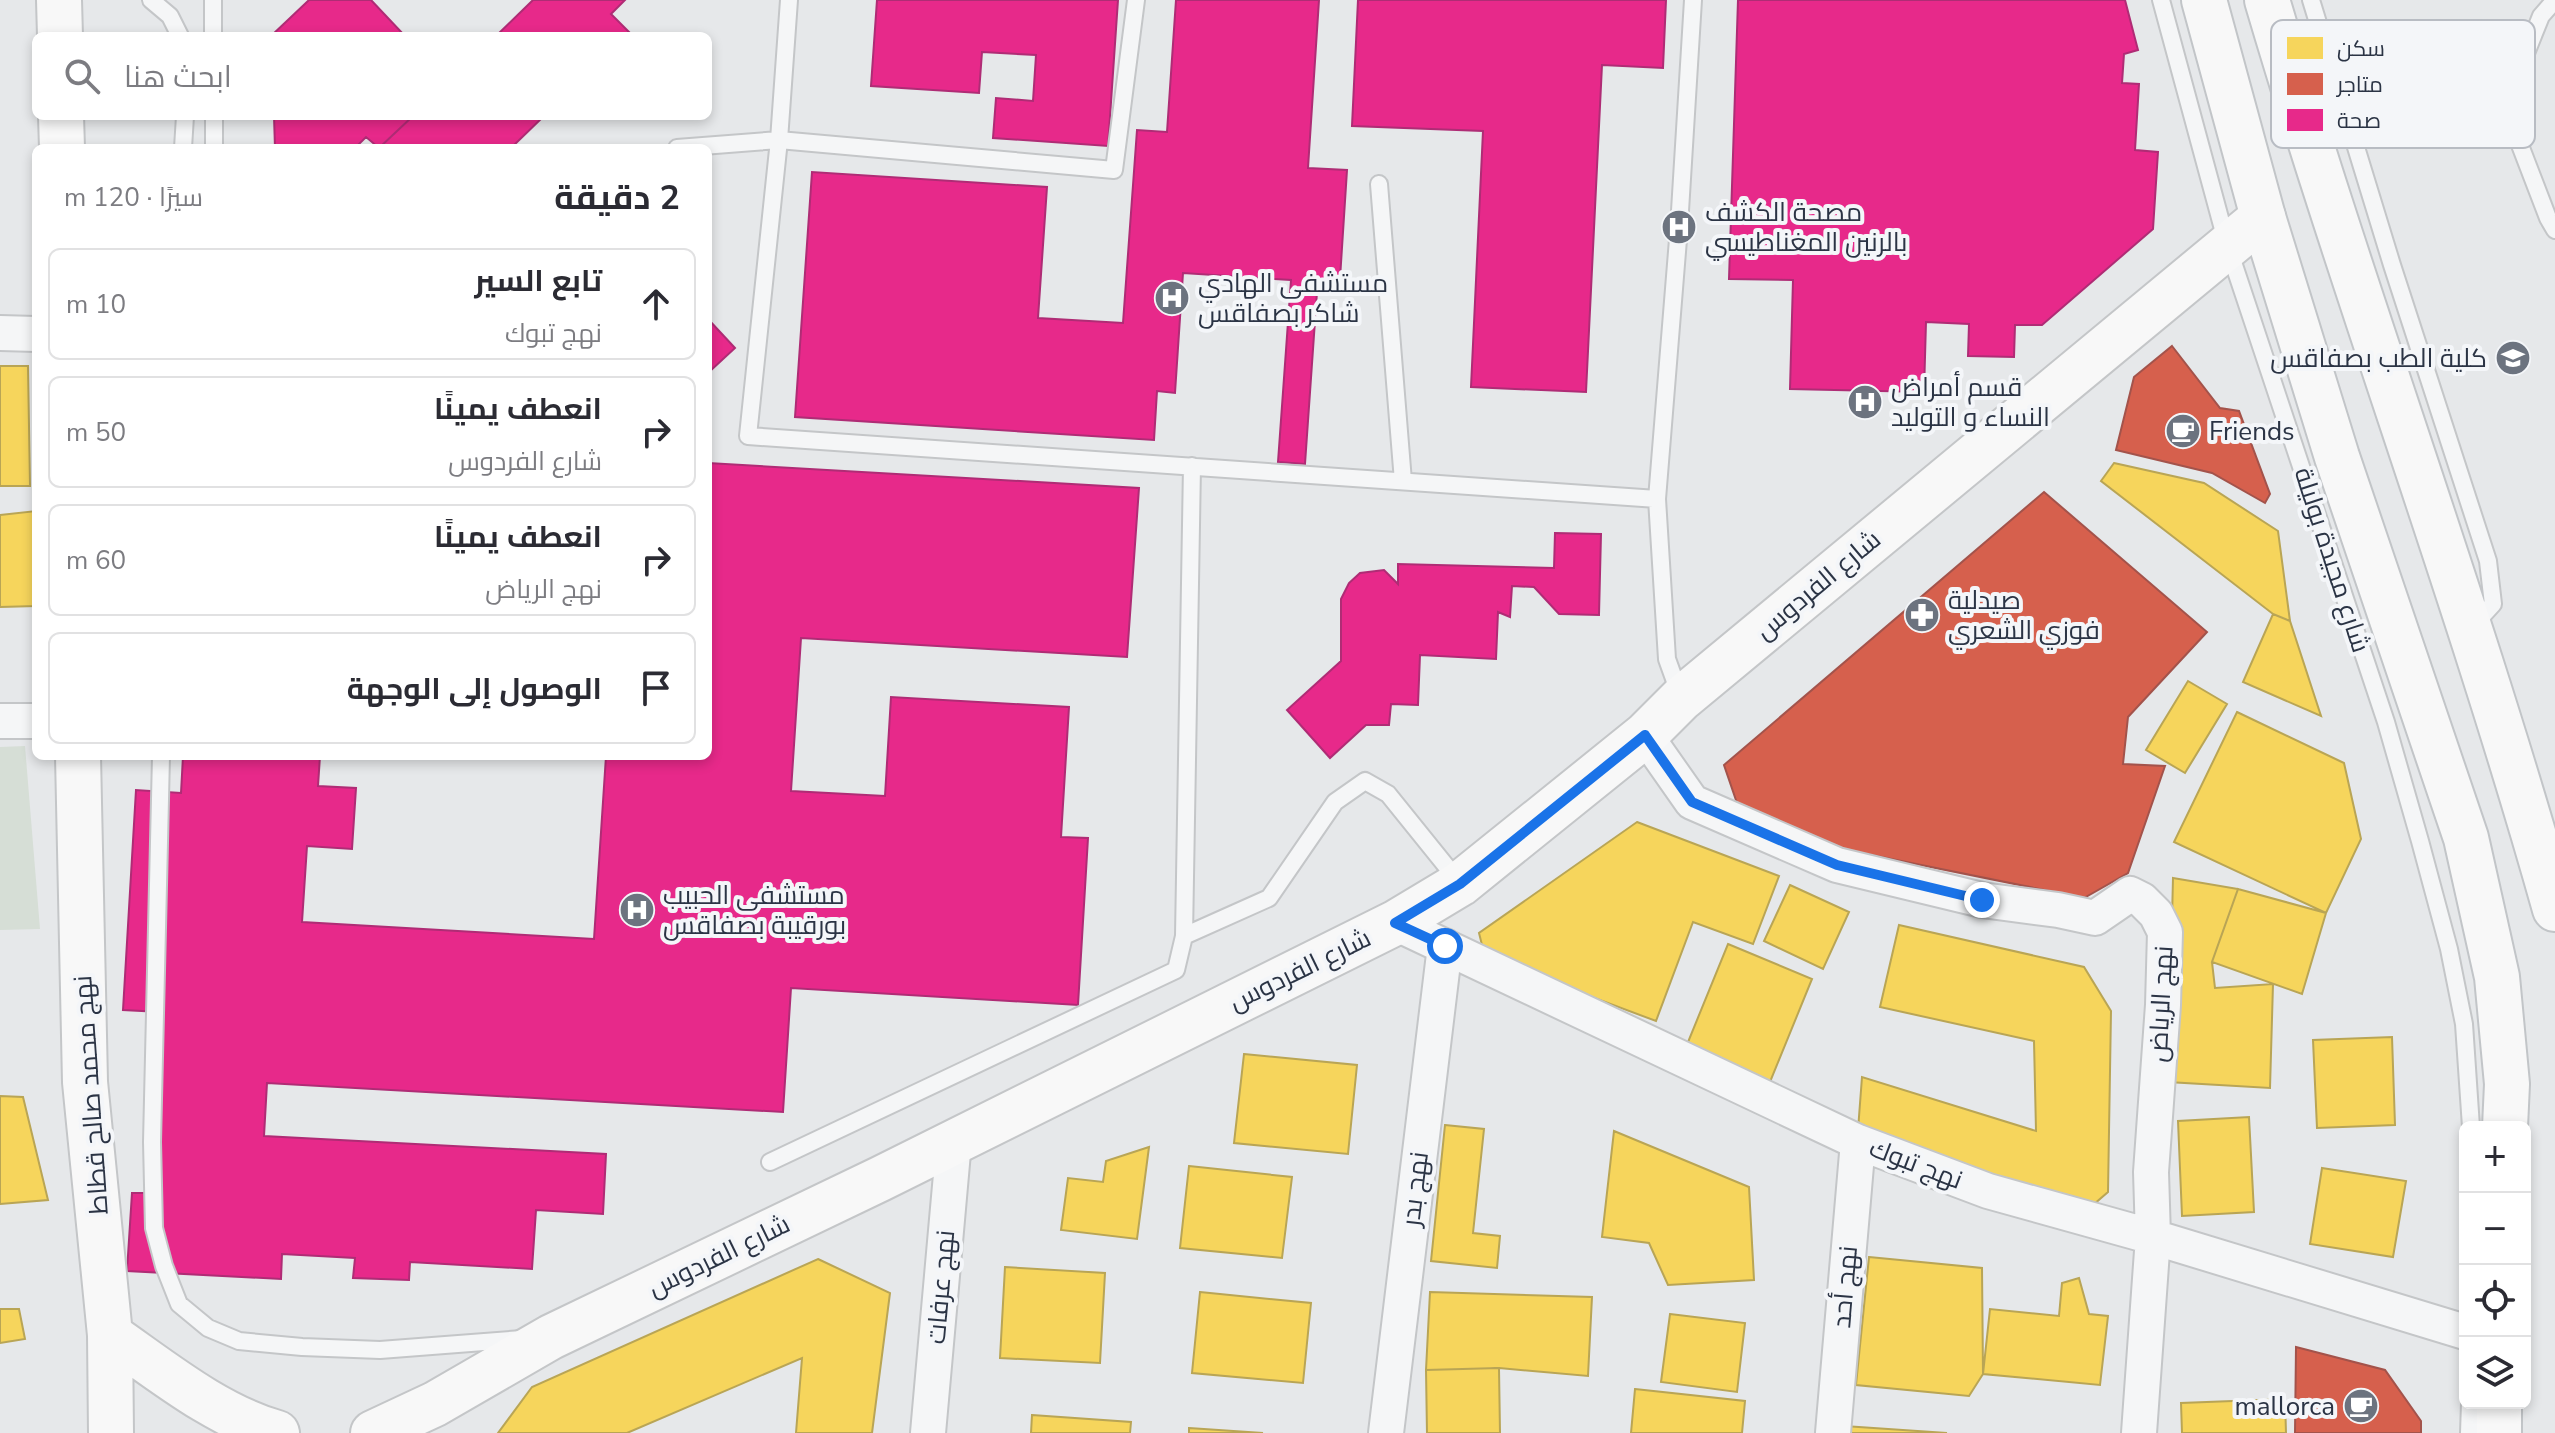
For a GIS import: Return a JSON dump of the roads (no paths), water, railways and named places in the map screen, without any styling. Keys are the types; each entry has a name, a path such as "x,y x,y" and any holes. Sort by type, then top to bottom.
{"street":[{"path":"59,0 60,32"},
{"name":"شارع مجيدة بوليلة","path":"2204,0 2263,217 2337,457 2466,838 2497,977 2507,1084 2505,1121"},
{"path":"2267,0 2273,20"},
{"path":"61,120 62,144"},
{"path":"2311,148 2401,417 2530,820 2555,909"},
{"name":"شارع الفردوس","path":"373,1433 435,1418 551,1337 1395,923 1460,884 1645,735 1681,699 2263,217"},
{"path":"0,333 32,334"},
{"path":"0,721 32,721"},
{"name":"نهج الرياض","path":"1645,735 1692,802 1837,865 1982,900 2095,918 2130,894 2142,900 2156,914 2165,932 2163,1005 2151,1172 2153,1237 2139,1433"},
{"name":"نهج محمد صالح قطاط","path":"78,760 85,1082 110,1335 111,1433"},
{"name":"نهج تبوك","path":"1395,923 1858,1142 1988,1191 2153,1237 2459,1330"},
{"name":"نهج بدر","path":"1386,1433 1445,946"},
{"name":"نهج عرفات","path":"928,1433 954,1141"},
{"name":"نهج أحد","path":"1833,1433 1858,1142"},
{"path":"110,1335 207,1401 252,1426 277,1433"},
{"path":"2499,1409 2499,1433"}],"lane":[{"path":"151,0 170,16 178,32"},
{"path":"213,0 213,32"},
{"path":"789,0 779,140 748,436 1657,499"},
{"path":"712,145 779,140 1114,170 1136,0"},
{"path":"1681,699 1667,659 1657,499 1693,0"},
{"name":"شارع مجيدة بوليلة","path":"2161,0 2227,244 2386,722 2420,841 2449,949 2464,1024 2471,1121"},
{"path":"2311,0 2317,20"},
{"path":"2535,31 2541,16 2555,0"},
{"path":"183,144 185,120"},
{"path":"214,120 214,144"},
{"path":"2356,148 2488,561 2493,604 2469,631"},
{"path":"2521,148 2555,230"},
{"path":"1379,184 1403,481"},
{"path":"770,1162 1176,970 1184,936 1192,466"},
{"path":"161,760 152,1127 154,1228 179,1304 208,1328 239,1341 302,1347 380,1350 551,1337"},
{"path":"1184,936 1269,898 1335,802 1365,781 1388,794 1460,884"},
{"path":"2469,1433 2470,1409"}],"place":[{"name":"مصحة الكشف بالرنين المغناطيسي","path":"1679,227"},
{"name":"مستشفى الهادي شاكر بصفاقس","path":"1172,298"},
{"name":"كلية الطب بصفاقس","path":"2513,358"},
{"name":"قسم أمراض النساء و التوليد","path":"1865,402"},
{"name":"Friends","path":"2183,431"},
{"name":"صيدلية فوزي الشعري","path":"1922,615"},
{"name":"مستشفى الحبيب بورقيبة بصفاقس","path":"637,910"},
{"name":"mallorca","path":"2361,1406"}]}
